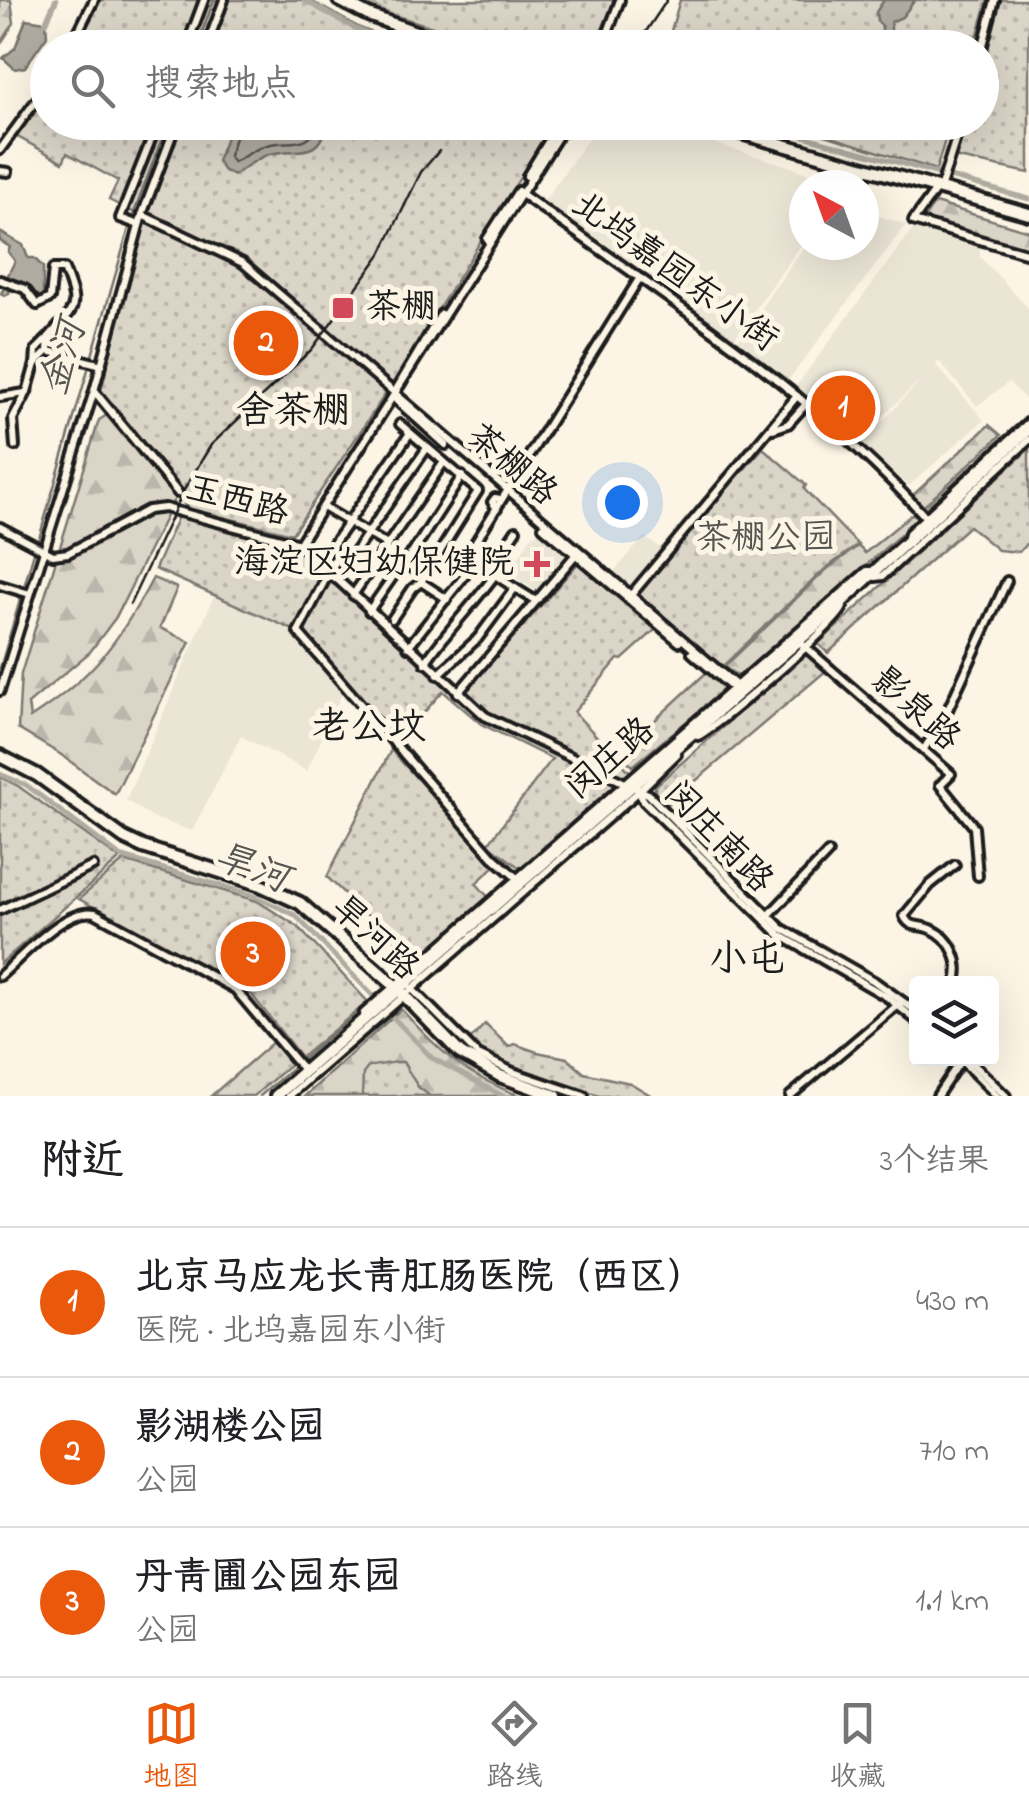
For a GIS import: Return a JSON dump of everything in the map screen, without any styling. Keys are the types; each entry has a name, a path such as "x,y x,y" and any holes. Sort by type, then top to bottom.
{"main road":[{"path":"329,0 390,30"},
{"path":"339,0 410,30"},
{"path":"776,140 942,180"},
{"path":"794,140 942,180 1029,211"},
{"name":"闵庄路","path":"397,994 451,939 519,880 676,756 742,690 804,646 928,519 1023,437"},
{"name":"闵庄路","path":"397,994 875,574 1023,437"},
{"name":"旱河路","path":"0,759 37,776 124,838 258,884 300,903 460,1054 500,1076 556,1096"},
{"path":"286,1094 397,994"},
{"name":"旱河路","path":"397,994 457,1058 499,1082 538,1096"},
{"path":"286,1094 301,1066 379,1009"}],"street":[{"path":"79,30 94,0"},
{"path":"193,30 204,0"},
{"path":"213,30 224,0"},
{"path":"609,30 620,0"},
{"path":"987,30 995,0"},
{"path":"0,150 30,109"},
{"path":"133,223 120,218 151,140"},
{"path":"0,691 38,548 94,391 94,363 133,223 142,215 170,140"},
{"path":"552,140 299,544 438,675 497,724 634,788"},
{"path":"954,140 942,180 913,221 1029,254"},
{"name":"北坞嘉园东小街","path":"520,192 797,396 872,460 928,519"},
{"name":"茶棚路","path":"142,215 236,258 394,394 398,404 502,497 577,552 729,685 742,690"},
{"path":"0,280 24,289 37,305 50,298 53,269 64,269 76,301 74,309 36,350 26,393 13,419 15,446"},
{"path":"494,563 471,550 639,279"},
{"path":"35,364 48,352 49,338"},
{"path":"48,352 94,363"},
{"path":"94,391 178,493"},
{"path":"0,397 26,393"},
{"path":"630,596 797,396"},
{"path":"772,430 788,424 806,404"},
{"path":"392,619 478,491 400,424"},
{"path":"318,562 410,433"},
{"path":"336,580 427,448"},
{"path":"353,595 444,462"},
{"path":"370,611 462,476"},
{"path":"323,507 368,532 447,599"},
{"name":"玉西路","path":"38,548 56,556 68,553 148,510 165,508 299,544"},
{"path":"0,527 38,548"},
{"path":"425,663 445,633 460,622 495,575 494,563 516,530"},
{"path":"458,693 577,552"},
{"path":"408,647 480,556"},
{"path":"329,572 298,632 492,857 519,880"},
{"path":"495,575 536,601"},
{"path":"924,750 946,716 1007,581"},
{"path":"0,585 25,593"},
{"path":"438,675 478,638 515,588"},
{"name":"影泉路","path":"804,646 950,774 940,785 974,827 978,876"},
{"name":"闵庄路","path":"700,735 804,646"},
{"name":"闵庄南路","path":"634,788 792,944 909,1008"},
{"path":"766,918 828,854"},
{"path":"955,865 930,885 904,916 910,925 934,930 954,950 957,976"},
{"path":"0,910 92,866"},
{"path":"0,976 67,917 83,910 95,913 234,990 301,1066 286,1094"},
{"name":"旱河路","path":"397,994 478,1056 584,1096"},
{"path":"790,1096 900,1003"},
{"name":"闵庄南路","path":"900,1003 909,1013"},
{"path":"937,1096 957,1066"},
{"path":"969,1066 998,1096"},
{"path":"970,1066 1006,1096"}],"shaded area":[{"path":"587,140 704,140 799,170 789,170 790,260 733,340 542,204"},
{"path":"879,216 906,225 787,382 736,343 794,260 879,260"},
{"path":"916,225 980,245 980,257 1029,309 1029,403 1009,382 977,406 939,361 936,365 984,420 909,486 861,445 925,375 861,438 794,389"},
{"name":"海淀区妇幼保健院","path":"539,530 568,555 538,592 509,573"},
{"path":"644,537 662,549 633,583 625,586 612,574"},
{"path":"214,596 294,632 343,691 307,771 241,736 192,831 151,817 126,800"}],"green space":[{"path":"0,0 11,0 14,23 0,45"},
{"path":"101,0 219,0 208,30 85,30"},
{"path":"226,0 309,0 365,30 215,30"},
{"path":"364,0 615,0 602,30 442,30 387,13"},
{"path":"680,0 988,0 979,30 671,30"},
{"path":"999,0 1029,0 1029,173 954,157 958,140 999,140 999,30 991,30"},
{"path":"30,116 30,140 166,140 137,214 109,200 118,181 67,153 63,162 16,136"},
{"path":"173,140 543,140 394,381 292,534 187,508 101,391 145,215"},
{"path":"841,140 945,140 936,170"},
{"path":"935,203 1029,231 1029,250 923,220"},
{"path":"109,414 175,498 116,617 90,652 28,704 30,718 87,673 115,640 153,578 177,588 160,628 190,642 115,794 18,729 21,674 99,420"},
{"path":"989,425 1001,435 923,507 913,495"},
{"name":"茶棚公园","path":"763,448 806,485 804,489 858,545 825,569 723,666 655,630 622,660 618,659 574,712 630,772 520,868 488,844 552,759 481,724 443,691 399,741 305,635 155,569 179,514 297,547 459,699 580,561 628,600"},
{"path":"1029,449 1029,541 1019,552 998,550 969,526 828,653 818,644"},
{"path":"913,513 918,519 742,675 724,667 826,570 858,546 865,553"},
{"path":"804,656 811,656 827,670 666,806 655,786"},
{"path":"707,672 724,686 722,692 633,766 623,757 650,733 646,728"},
{"path":"391,750 496,865 476,883 489,898 415,961 327,877"},
{"path":"0,777 120,859 0,964"},
{"path":"124,861 257,901 297,926 368,1002 301,1057 248,990 79,899"},
{"path":"401,1009 455,1061 484,1080 521,1096 430,1096 418,1087 403,1062 398,1062 369,1066 363,1074 362,1096 305,1096"},
{"path":"388,1021 488,1096 305,1096"},
{"path":"485,1024 509,1047 515,1044 567,1058 584,1073 630,1083 652,1096 599,1096 496,1062 468,1042"},
{"path":"273,1042 293,1062 254,1096 211,1096"}],"water":[{"path":"884,0 915,0 902,17 891,22 891,30 882,30 876,12"},
{"path":"26,19 46,22 47,30 30,30 30,60 25,67 15,69 3,58 15,48"},
{"path":"225,140 320,140 306,150 265,155 234,175 224,171 217,161"},
{"path":"0,232 23,245 28,258 34,258 43,267 43,298 18,282 9,294 1,293 15,261 8,252 10,247 0,241"}],"waterway":[{"path":"46,22 56,0"},
{"name":"金河","path":"203,30 214,0"},
{"path":"304,0 358,30"},
{"path":"357,0 429,30"},
{"name":"金河","path":"38,542 131,221 161,140"},
{"path":"818,140 1029,199"},
{"path":"979,459 1029,414"},
{"path":"927,507 975,463"},
{"name":"金河","path":"0,668 35,549"},
{"name":"旱河","path":"0,774 26,785 120,856 252,895 295,915 379,1002"},
{"path":"260,1096 374,997"},
{"name":"旱河","path":"386,1010 432,1058 503,1096"}],"tram line":[{"path":"647,30 667,0"},
{"path":"130,604 186,486 211,445 312,349 381,254 421,172 439,151"}],"place":[{"name":"茶棚","path":"343,308"},
{"name":"影湖楼公园","path":"266,343"},
{"name":"北京马应龙长青肛肠医院（西区）","path":"843,408"},
{"name":"海淀区妇幼保健院","path":"537,564"},
{"name":"丹青圃公园东园","path":"253,954"}],"district":[{"name":"舍茶棚","path":"293,413"},
{"name":"老公坟","path":"369,729"},
{"name":"小屯","path":"747,961"}]}
